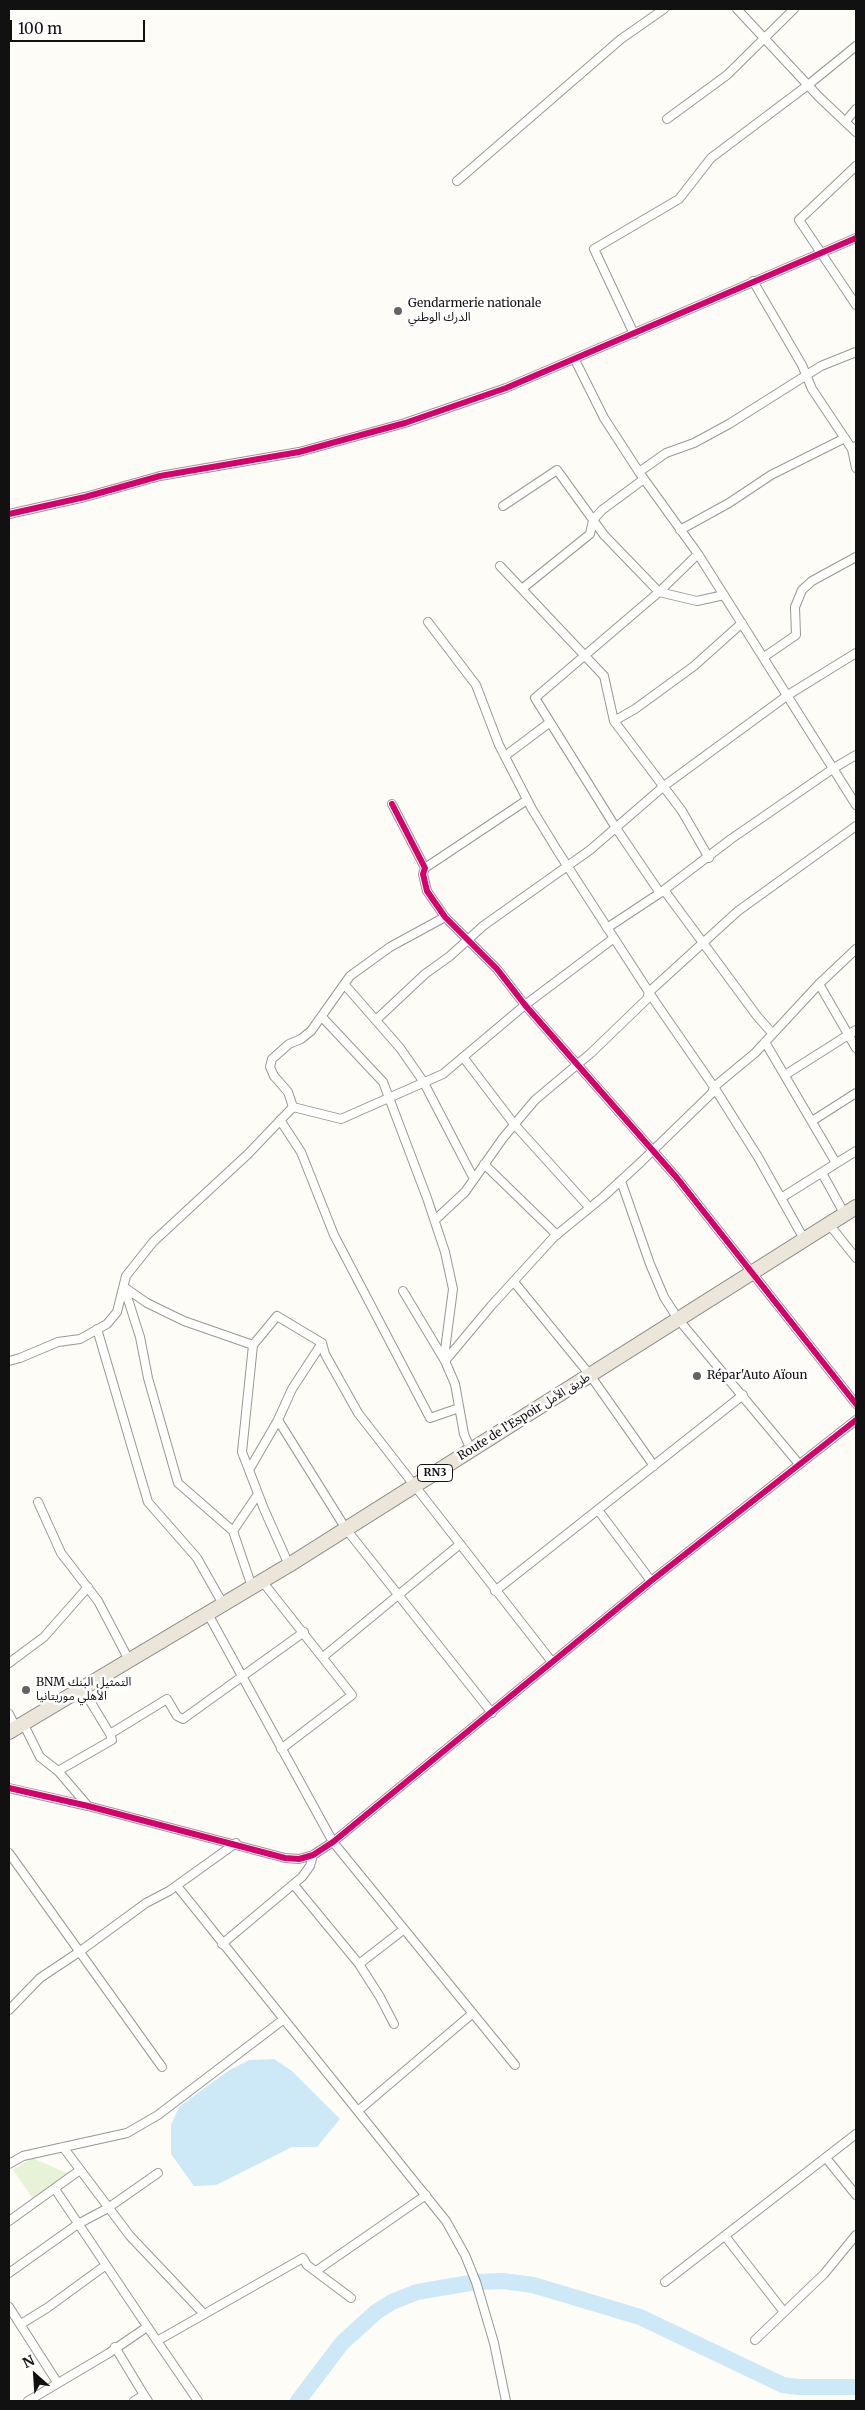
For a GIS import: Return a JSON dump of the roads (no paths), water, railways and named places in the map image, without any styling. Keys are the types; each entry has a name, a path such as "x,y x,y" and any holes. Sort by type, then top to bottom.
{"highway":[{"name":"Route de l’Espoir طريق الأمل","path":"16,1728 130,1662 289,1565 850,1210"}],"street":[{"path":"457,181 621,39 664,9"},
{"path":"737,9 808,85 856,132"},
{"path":"666,119 727,76 794,9"},
{"path":"634,334 594,249 680,200 711,158 808,85 856,46"},
{"path":"845,122 856,109"},
{"path":"856,166 799,220 856,305"},
{"path":"9,514 85,497 160,476 299,452 452,407 575,360 753,281 856,238"},
{"path":"753,281 812,389 845,438 854,447 856,468"},
{"path":"523,588 590,534 593,520 602,510 666,453 716,432 821,366 856,352"},
{"path":"575,360 604,418 641,475 698,554 764,656 856,805"},
{"path":"680,530 729,503 771,474 845,438"},
{"path":"503,506 556,470 593,520 624,557 659,592 697,601 724,595"},
{"path":"698,554 659,592 585,653 535,698 616,828 662,892 772,1034"},
{"path":"764,656 796,635 796,607 802,590 812,581 856,557"},
{"path":"500,566 585,653 604,676 614,720 682,811 709,858"},
{"path":"428,622 476,685 505,756 527,800 566,865 649,992 714,1086 804,1239"},
{"path":"614,720 635,710 686,672 742,623"},
{"path":"376,1020 425,974 468,941 490,921 566,865 590,850 664,786 788,695 856,653"},
{"path":"505,756 549,723"},
{"path":"608,928 709,858 731,839 856,755"},
{"path":"527,800 425,868 423,874 427,891 445,917 497,969 525,1005 654,1150 856,1404"},
{"path":"392,804 425,868"},
{"path":"435,1220 465,1192 514,1124 536,1100 647,999 649,992 738,911 856,826"},
{"path":"293,1107 288,1092 274,1076 270,1067 272,1059 289,1044 301,1039 322,1017 350,976 390,947 445,917"},
{"path":"293,1107 341,1119 423,1081 443,1074 525,1005 614,938"},
{"path":"445,1361 557,1235 621,1181 654,1150 712,1093 714,1086 764,1042 819,984 856,949"},
{"path":"819,984 856,1048"},
{"path":"345,985 400,1048 423,1081 474,1180"},
{"path":"322,1017 383,1082 390,1096 406,1147 435,1220 445,1252 453,1289 445,1361"},
{"path":"785,1075 856,1030"},
{"path":"764,1042 836,1163"},
{"path":"463,1057 514,1124 589,1207"},
{"path":"812,1121 856,1093"},
{"path":"9,1361 58,1342 80,1339 107,1324 117,1312 126,1276 152,1242 248,1154 293,1107"},
{"path":"280,1120 301,1152 334,1235 430,1418 458,1408"},
{"path":"781,1198 856,1151"},
{"path":"484,1164 557,1235"},
{"path":"822,1173 850,1210"},
{"path":"621,1181 650,1264 664,1297 678,1319 743,1395 798,1464"},
{"path":"828,1223 856,1258"},
{"path":"514,1282 590,1375 654,1466"},
{"path":"124,1287 148,1303 184,1321 253,1345"},
{"path":"124,1287 178,1483 233,1531 257,1584 304,1632 352,1696 281,1749"},
{"path":"403,1291 445,1361 454,1384 464,1434 471,1450"},
{"path":"289,1565 242,1452 253,1345 277,1316 322,1343 325,1354 358,1413 552,1662"},
{"path":"97,1329 148,1502 197,1558 223,1604"},
{"path":"249,1470 278,1420 292,1389 322,1343"},
{"path":"495,1591 743,1395"},
{"path":"278,1420 346,1529 397,1596 492,1713"},
{"path":"9,1788 236,1843 285,1858 299,1859 313,1855 333,1842 652,1581 856,1420"},
{"path":"233,1531 258,1494"},
{"path":"38,1502 61,1552 98,1601 130,1662"},
{"path":"598,1510 652,1581"},
{"path":"323,1657 459,1545"},
{"path":"9,1663 49,1632 88,1587"},
{"path":"208,1614 333,1842 515,2065"},
{"path":"110,1734 167,1699 177,1716 183,1719 304,1632"},
{"path":"58,1771 112,1740 87,1696 80,1690"},
{"path":"9,1714 16,1728 40,1757 58,1771 88,1806"},
{"path":"9,2010 40,1978 146,1903 177,1886 236,1843"},
{"path":"9,1853 162,2067"},
{"path":"222,1944 294,1884 306,1872 313,1855"},
{"path":"294,1884 359,1964 380,1997 394,2024"},
{"path":"177,1886 222,1944 359,2110 426,2195 458,2241 476,2282 494,2343 506,2401"},
{"path":"359,1964 403,1930"},
{"path":"359,2110 473,2013"},
{"path":"10,2160 126,2134 158,2115 284,2019"},
{"path":"664,2282 856,2134"},
{"path":"62,2147 108,2208 155,2264 203,2313"},
{"path":"826,2158 856,2194"},
{"path":"9,2221 80,2170"},
{"path":"9,2273 78,2224 108,2208 158,2173"},
{"path":"55,2189 198,2401"},
{"path":"316,2271 426,2195"},
{"path":"754,2340 824,2274 856,2235"},
{"path":"725,2236 784,2312"},
{"path":"157,2340 303,2258 350,2298"},
{"path":"21,2324 47,2308 106,2265"},
{"path":"9,2307 57,2382"},
{"path":"28,2401 147,2327"},
{"path":"115,2347 146,2398 134,2401"}],"water":[{"path":"274,2059 292,2071 340,2119 317,2147 292,2147 216,2185 194,2186 171,2154 171,2125 179,2107 228,2071 249,2060"}],"waterway":[{"path":"298,2401 342,2343 376,2312 392,2302 417,2292 476,2282 503,2281 533,2285 640,2317 783,2385 798,2387 856,2387"}],"place":[{"name":"Gendarmerie nationale الدرك الوطني","path":"398,311"},
{"name":"Répar'Auto Aïoun","path":"697,1376"},
{"name":"BNM التمثيل البنك الأهلي موريتانيا","path":"26,1690"}]}
